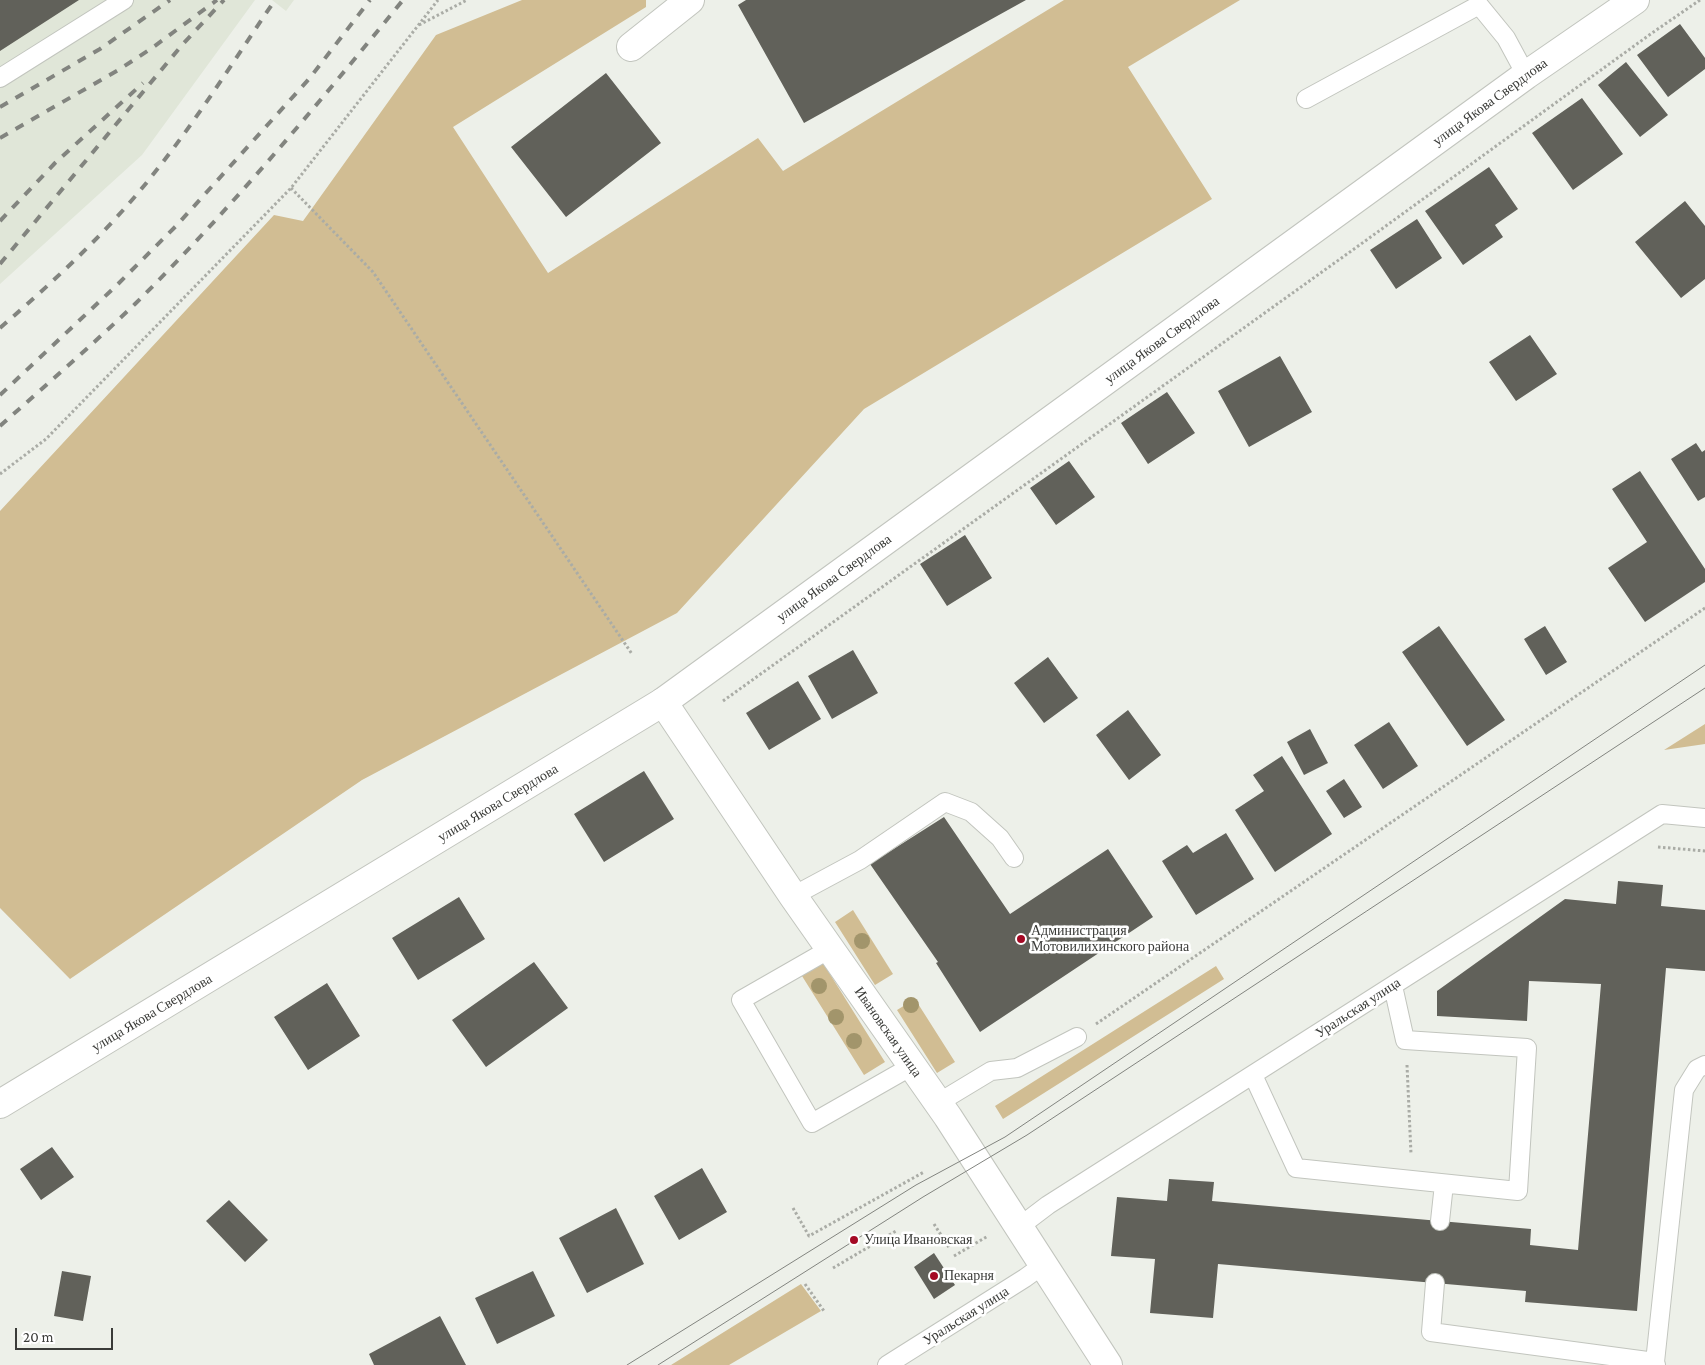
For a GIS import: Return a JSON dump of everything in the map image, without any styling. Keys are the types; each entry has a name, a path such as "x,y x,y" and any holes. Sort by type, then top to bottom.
{"main road":[{"path":"631,47 690,0"},
{"name":"улица Якова Свердлова","path":"0,1104 662,702 1526,75 1635,0"},
{"name":"Ивановская улица","path":"662,702 793,896 938,1103 1007,1230 1043,1265 1108,1365"}],"lane":[{"path":"0,78 124,0"},
{"path":"1306,99 1479,5 1506,38 1526,75"},
{"path":"793,896 860,860 945,802 971,812 1000,838 1014,858"},
{"name":"Уральская улица","path":"1007,1230 1254,1075 1662,814 1705,818"},
{"path":"830,949 741,1000 812,1124 912,1066"},
{"path":"1254,1075 1296,1168 1518,1191 1526,1048 1405,1040 1393,986"},
{"path":"938,1103 991,1072 1018,1068 1077,1037"},
{"path":"1435,1283 1431,1332 1656,1364 1684,1090 1697,1069 1705,1065"},
{"path":"1440,1221 1444,1184"},
{"name":"Уральская улица","path":"887,1365 1026,1278 1043,1265"}],"path":[{"path":"0,474 46,439 291,188 438,0"},
{"path":"417,26 467,0"},
{"path":"722,701 1700,0"},
{"path":"291,188 373,272 632,654"},
{"path":"1077,1037 1705,608"},
{"path":"1650,846 1705,851"},
{"path":"1405,1040 1412,1180"},
{"path":"793,1208 809,1236 924,1172"},
{"path":"934,1224 950,1249"},
{"path":"954,1256 1007,1230"},
{"path":"832,1268 896,1231"},
{"path":"805,1284 824,1311"}],"shaded area":[{"path":"0,0 255,0 142,155 0,284"},
{"path":"272,0 294,0 286,11"},
{"path":"522,0 646,0 646,7 453,127 548,273 758,138 783,171 1064,0 1240,0 1128,67 1212,199 864,409 677,613 362,780 70,979 0,908 0,511 274,215 303,221 436,35"},
{"path":"1705,724 1705,744 1664,750"},
{"path":"853,910 893,974 875,985 835,922"},
{"path":"823,963 885,1062 864,1075 802,976"},
{"path":"1216,966 1224,979 1003,1119 995,1106"},
{"path":"915,999 955,1062 937,1073 897,1010"},
{"path":"801,1284 821,1311 729,1365 671,1365"}],"building":[{"path":"0,0 79,0 0,51"},
{"path":"746,0 1026,0 804,123 738,5"},
{"path":"1680,24 1705,58 1705,69 1668,97 1637,55"},
{"path":"1626,62 1668,115 1640,137 1598,85"},
{"path":"606,73 661,143 566,217 511,147"},
{"path":"1582,98 1623,154 1573,190 1532,133"},
{"path":"1489,167 1518,209 1495,225 1503,237 1463,265 1425,211"},
{"path":"1685,201 1705,226 1705,279 1681,298 1635,242"},
{"path":"1417,219 1442,258 1396,289 1370,250"},
{"path":"1530,335 1557,374 1516,401 1489,362"},
{"path":"1280,356 1312,412 1249,447 1218,391"},
{"path":"1167,392 1195,433 1148,464 1121,423"},
{"path":"1696,443 1702,452 1705,450 1705,497 1698,501 1671,459"},
{"path":"1069,461 1095,497 1056,525 1030,488"},
{"path":"1640,471 1705,569 1705,582 1645,622 1608,568 1647,542 1612,489"},
{"path":"965,535 992,578 947,606 920,564"},
{"path":"1439,626 1505,720 1467,746 1402,652"},
{"path":"1545,626 1567,662 1546,675 1524,639"},
{"path":"853,650 878,693 832,719 808,676"},
{"path":"1048,657 1078,698 1044,723 1014,683"},
{"path":"798,681 821,719 769,750 746,713"},
{"path":"1128,710 1161,755 1129,780 1096,735"},
{"path":"1389,722 1418,766 1383,789 1354,745"},
{"path":"1310,729 1328,763 1304,775 1287,742"},
{"path":"1282,756 1332,834 1275,872 1235,810 1264,791 1253,775"},
{"path":"644,771 674,819 604,862 574,814"},
{"path":"1344,779 1362,807 1344,818 1326,791"},
{"name":"Администрация Мотовилихинского района","path":"944,817 1010,914 1108,849 1153,917 980,1032 936,963 938,962 870,864"},
{"path":"1226,833 1254,879 1196,915 1162,861 1187,845 1193,853"},
{"path":"1618,881 1663,885 1661,906 1705,910 1705,971 1666,968 1637,1311 1525,1302 1526,1291 1218,1264 1213,1318 1150,1313 1155,1259 1111,1256 1117,1197 1167,1201 1169,1179 1214,1182 1212,1201 1531,1229 1530,1245 1578,1250 1601,984 1529,981 1527,1021 1437,1016 1437,991 1565,899 1616,904"},
{"path":"459,897 485,939 418,980 392,938"},
{"path":"534,962 568,1008 486,1067 452,1020"},
{"path":"327,983 360,1036 308,1070 274,1017"},
{"path":"52,1147 74,1177 41,1200 20,1169"},
{"path":"702,1168 727,1212 679,1240 654,1196"},
{"path":"229,1200 268,1240 245,1262 206,1221"},
{"path":"616,1208 644,1264 587,1293 559,1238"},
{"name":"Пекарня","path":"934,1253 955,1285 934,1299 914,1267"},
{"path":"62,1271 91,1276 83,1321 54,1316"},
{"path":"533,1271 555,1316 497,1344 475,1298"},
{"path":"440,1316 466,1365 374,1365 369,1354"}],"tram line":[{"path":"627,1365 916,1185 1005,1137 1705,665"},
{"path":"658,1365 923,1197 1027,1135 1705,688"}],"railway":[{"path":"0,107 100,49 170,0"},
{"path":"0,138 120,69 217,0"},
{"path":"0,264 182,45 224,0"},
{"path":"0,328 81,254 138,193 187,130 275,0"},
{"path":"0,395 117,285 177,225 309,79 370,0"},
{"path":"0,426 118,320 171,268 273,155 403,0"},
{"path":"0,221 55,163 143,83"}],"place":[{"name":"Администрация Мотовилихинского района","path":"1021,939"},
{"name":"Улица Ивановская","path":"854,1240"},
{"name":"Пекарня","path":"934,1276"}]}
